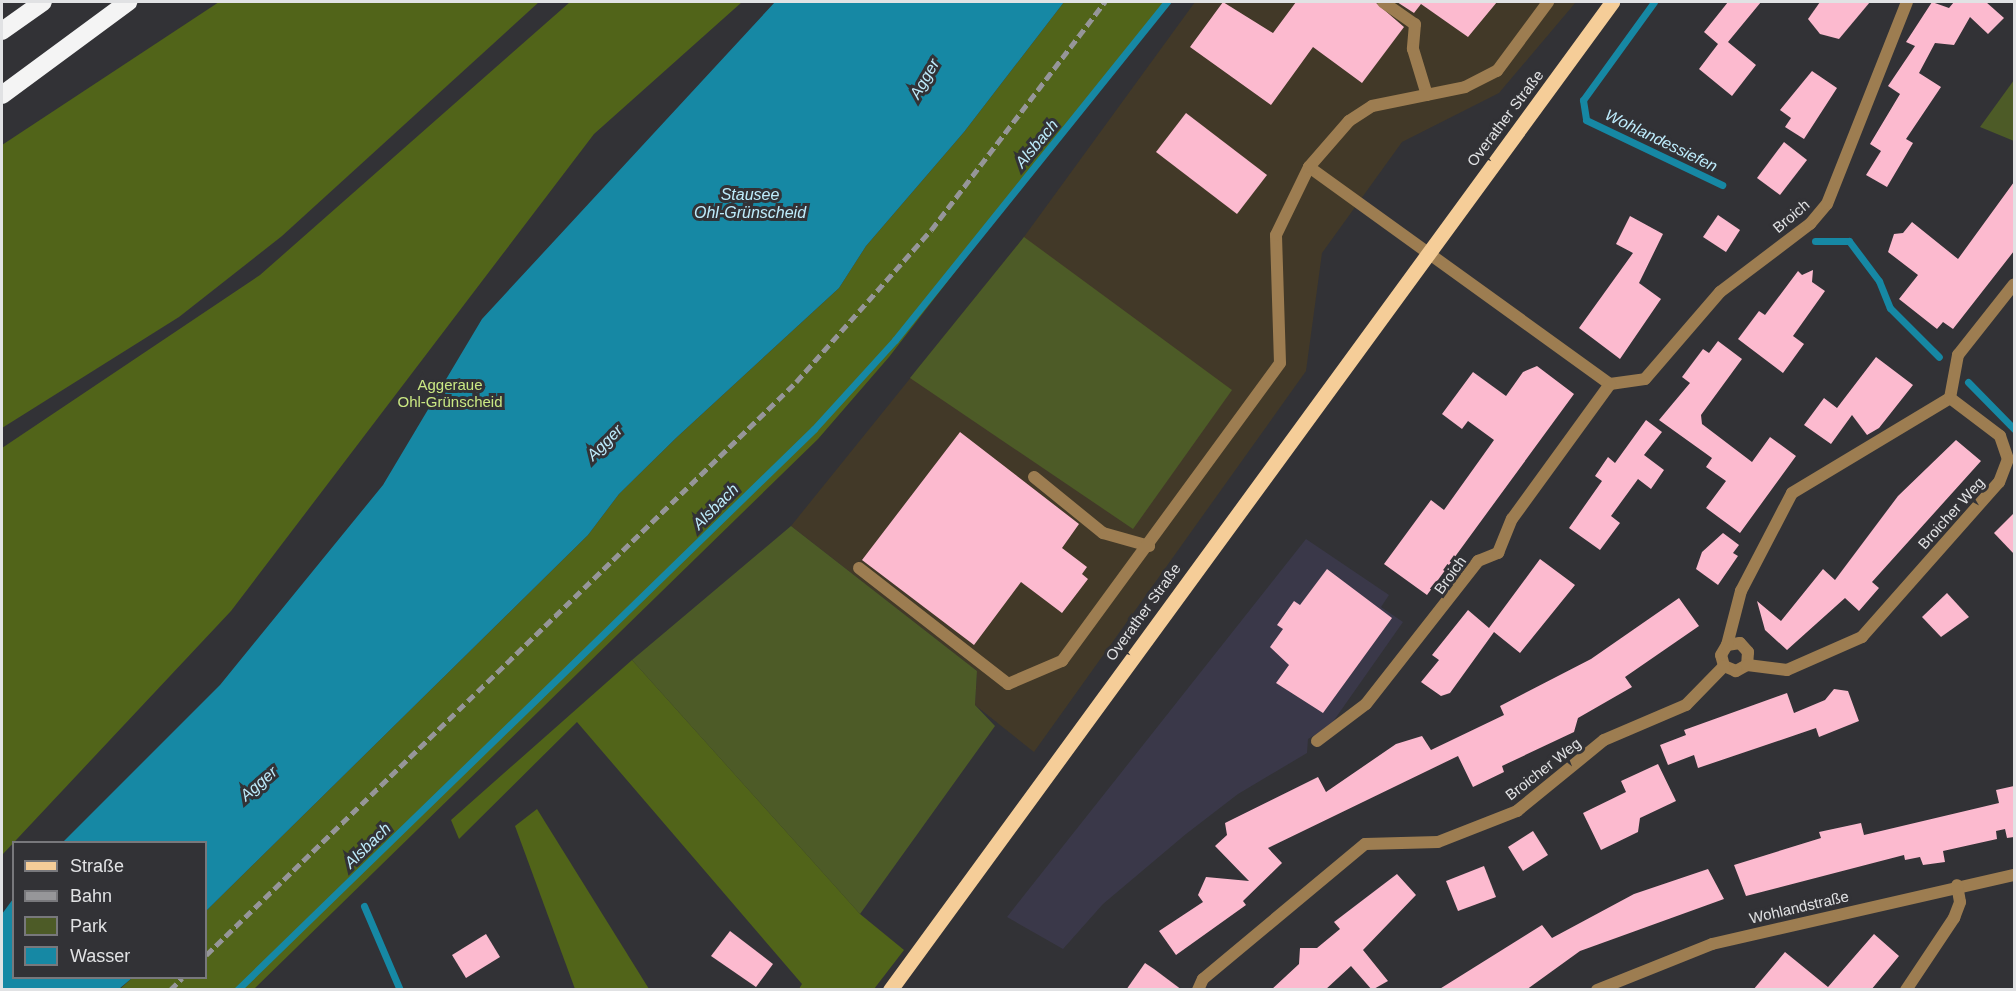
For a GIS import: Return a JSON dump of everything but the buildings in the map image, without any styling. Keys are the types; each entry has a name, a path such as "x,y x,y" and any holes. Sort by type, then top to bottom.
{"highway":[{"path":"2,32 42,2"},
{"path":"2,95 128,2"}],"main road":[{"name":"Overather Straße","path":"891,990 1425,255 1612,2"}],"street":[{"path":"1383,2 1415,24 1413,49 1427,95"},
{"path":"859,568 1008,684 1062,661 1149,546 1280,363 1276,235 1309,167 1356,116 1372,106 1465,87 1497,71 1548,2"},
{"name":"Broich","path":"1317,741 1366,704 1478,561 1497,553 1512,519 1610,384 1645,379 1720,292 1810,224 1827,204 1907,2"},
{"path":"1309,167 1425,255 1610,384"},
{"path":"1724,666 1721,655 1727,645 1741,591 1792,493 1950,398 1958,355 2014,284"},
{"name":"Broicher Weg","path":"1198,990 1203,979 1365,844 1438,842 1517,811 1604,740 1686,705 1724,666 1736,671 1747,665 1787,670 1862,637 1999,482 2008,459 2000,436 1950,398"},
{"path":"1034,477 1103,533 1149,546"},
{"path":"1727,645 1740,643 1748,652 1747,665"},
{"name":"Wohlandstraße","path":"1597,990 1712,944 1957,885 2014,875"},
{"path":"1906,990 1954,918 1960,902 1957,885"}],"shaded area":[{"path":"1195,2 1576,2 1499,93 1402,142 1322,253 1306,371 1034,752 975,705 977,671 791,526 1021,241"},
{"path":"1306,539 1389,595 1381,607 1403,622 1330,726 1308,739 1307,753 1238,794 1186,834 1103,904 1063,949 1007,917"}],"green space":[{"path":"219,2 539,2 282,236 179,317 2,428 2,145"},
{"path":"570,2 742,2 594,134 231,611 15,841 12,841 12,844 2,855 2,448 260,275"},
{"path":"1064,2 1164,2 889,357 818,439 254,989 119,990 131,979 207,979 207,910 588,535 619,494 676,438 839,288 866,246 964,132"},
{"path":"2014,80 2014,141 1980,127"},
{"path":"1024,237 1232,390 1133,529 910,378"},
{"path":"791,526 977,671 975,705 995,726 860,914 632,660"},
{"path":"632,660 860,914 904,950 874,989 799,989 802,984 577,722 459,839 451,820"},
{"path":"537,809 649,989 575,989 515,826"}],"water":[{"name":"Stausee Ohl-Grünscheid","path":"775,2 1064,2 964,132 866,246 839,288 676,438 619,494 588,535 207,910 207,841 64,841 220,685 383,485 482,319"},
{"path":"12,900 12,979 131,979 119,989 2,989 2,914"}],"waterway":[{"name":"Alsbach","path":"237,990 814,429 895,340 1167,2"},
{"name":"Wohlandessiefen","path":"1654,2 1583,100 1586,120 1722,185"},
{"name":"Wohlandessiefen","path":"1815,241 1849,241 1879,281 1890,308 1939,357"},
{"name":"Wohlandessiefen","path":"1968,382 2014,429"},
{"path":"364,906 400,990"}],"railway":[{"path":"207,954 796,382 931,230 1105,2"},
{"path":"170,990 181,979"}],"water label":[{"name":"Agger","path":"925,79"},
{"name":"Agger","path":"605,443"},
{"name":"Agger","path":"259,784"}],"park label":[{"name":"Aggeraue Ohl-Grünscheid","path":"450,392"}]}
